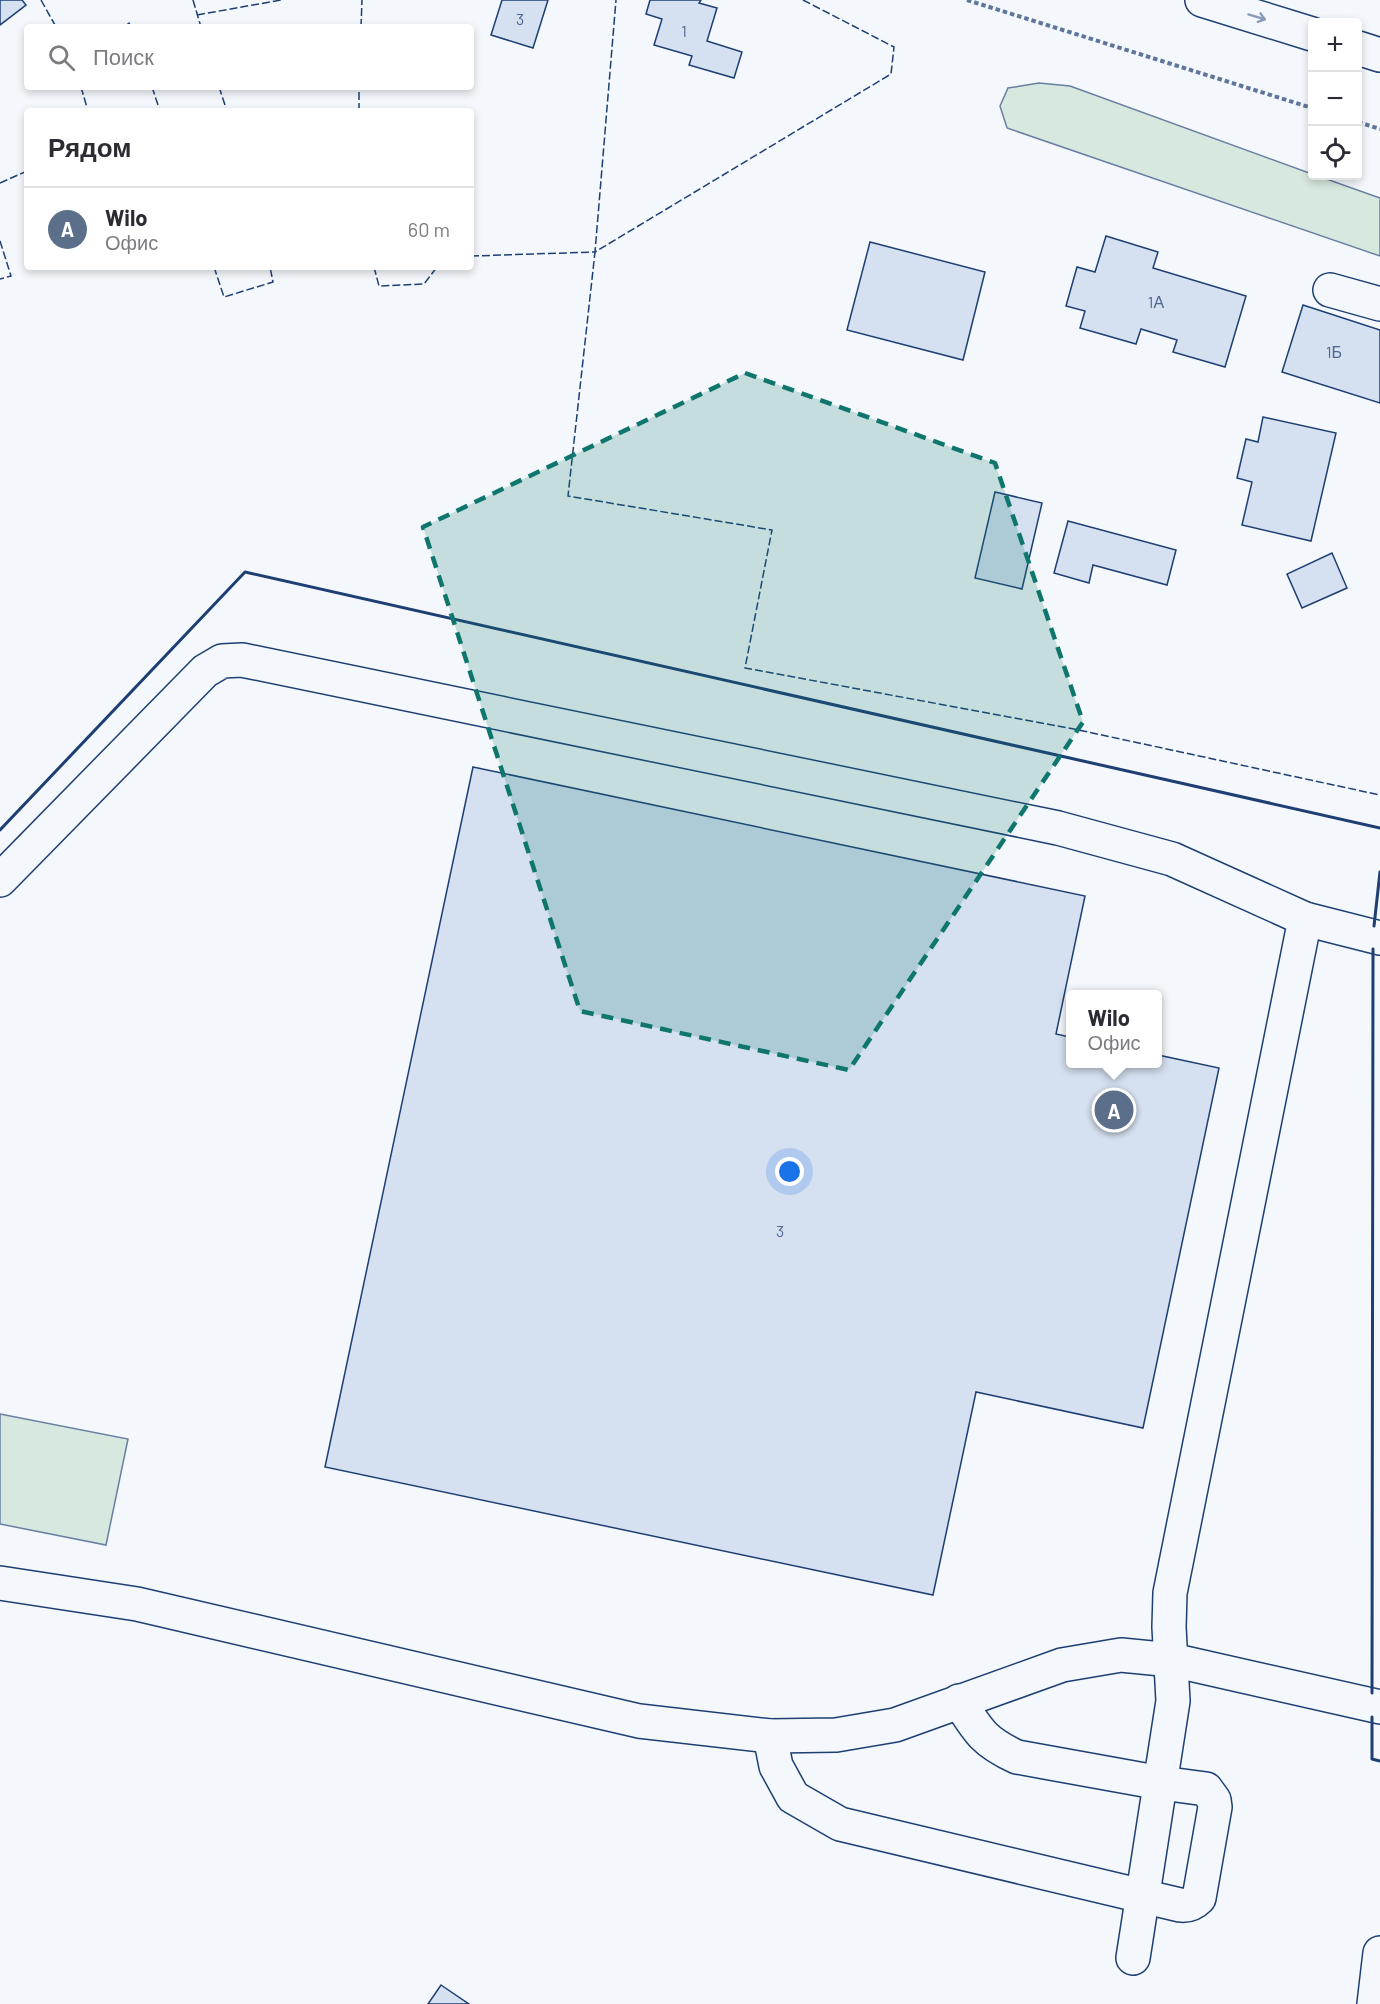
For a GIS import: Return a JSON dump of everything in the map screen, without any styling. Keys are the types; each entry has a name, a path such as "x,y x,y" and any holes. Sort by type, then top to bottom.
{"main road":[{"path":"1202,0 1308,33"},
{"path":"1362,49 1380,55"},
{"path":"1330,290 1380,304"},
{"path":"0,880 205,671 222,661 242,660 1058,828 1172,859 1305,919 1380,938"},
{"path":"1133,1958 1173,1701 1169,1627 1170,1593 1305,919"},
{"path":"0,1583 137,1604 639,1721 770,1736 836,1735 895,1725 1062,1665 1121,1655 1172,1660 1380,1707"},
{"path":"770,1736 776,1766 793,1797 840,1824 1187,1906 1199,1898 1215,1807 1215,1800 1206,1789 1017,1757 996,1747 978,1731 959,1701"},
{"path":"1374,2004 1380,1953"}],"path":[{"path":"967,0 1308,107"},
{"path":"1362,123 1380,129"}],"highlighted area":[{"path":"745,373 995,463 1083,722 849,1070 580,1011 423,527"}],"shaded area":[{"path":"1039,83 1070,86 1308,173 1308,180 1329,180 1380,198 1380,256 1007,128 1000,106 1008,88"},
{"path":"0,1414 128,1439 106,1545 0,1524"}],"building":[{"path":"0,0 22,0 26,5 0,25"},
{"path":"502,0 548,0 533,48 491,35"},
{"path":"650,0 701,0 699,3 717,8 707,41 742,52 734,78 689,65 692,56 654,45 662,19 646,14"},
{"path":"1106,236 1158,252 1153,268 1246,296 1225,367 1173,352 1177,340 1141,329 1136,344 1080,328 1085,311 1066,306 1077,267 1095,272"},
{"path":"870,242 985,272 963,360 847,330"},
{"path":"1303,305 1380,330 1380,403 1282,372"},
{"path":"1263,417 1336,433 1311,541 1242,525 1252,482 1237,478 1246,439 1258,442"},
{"path":"995,492 1042,503 1022,589 975,578"},
{"path":"1068,521 1176,550 1167,585 1093,565 1089,583 1054,573"},
{"path":"1332,553 1347,588 1302,608 1287,574"},
{"path":"473,767 1085,896 1056,1034 1066,1036 1066,1068 1162,1068 1162,1056 1219,1068 1143,1428 976,1392 933,1595 325,1467"},
{"path":"441,1985 469,2004 428,2004"}],"fence":[{"path":"41,0 54,24"},
{"path":"193,0 200,24"},
{"path":"197,15 281,0"},
{"path":"361,24 362,0"},
{"path":"474,256 595,252 616,0"},
{"path":"803,0 894,47 891,74 595,252 568,496 772,530 745,668 1074,729 1380,795"},
{"path":"82,90 87,108"},
{"path":"153,90 159,108"},
{"path":"220,90 226,108"},
{"path":"359,90 359,108"},
{"path":"0,183 24,172"},
{"path":"0,241 11,276 0,279"},
{"path":"215,270 224,297 273,282 271,270"},
{"path":"375,270 379,286 424,284 435,270"}],"wall":[{"path":"0,830 245,572 1380,828"},
{"path":"1374,926 1380,872"},
{"path":"1372,1693 1373,949"},
{"path":"1372,1717 1372,1759 1380,1761"}],"place":[{"name":"Wilo","path":"1114,1110"}]}
